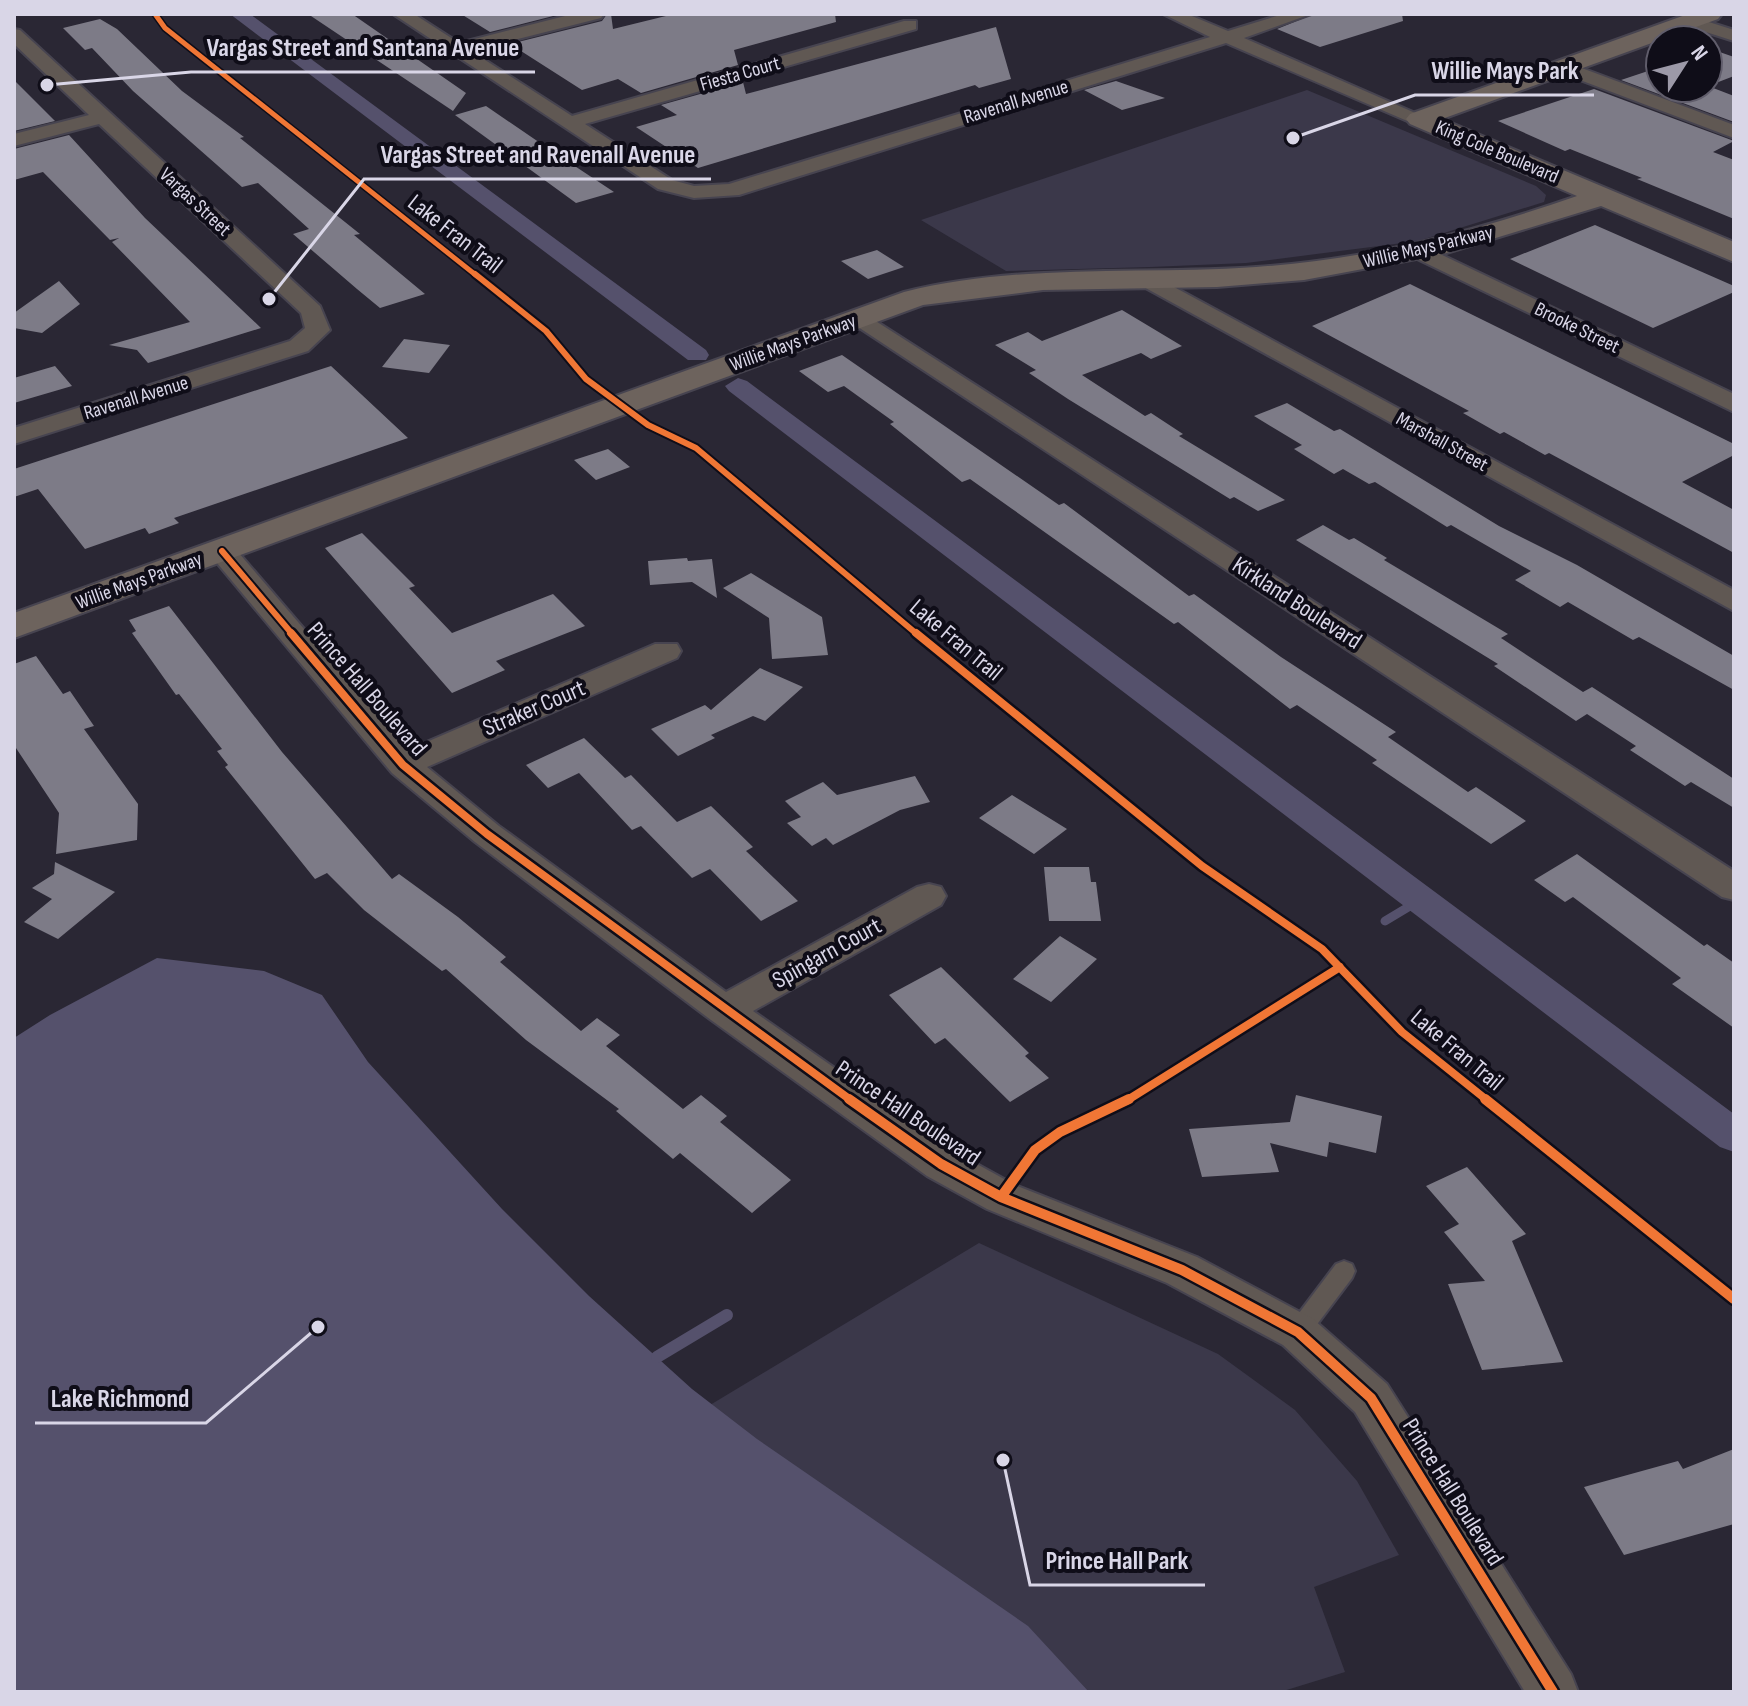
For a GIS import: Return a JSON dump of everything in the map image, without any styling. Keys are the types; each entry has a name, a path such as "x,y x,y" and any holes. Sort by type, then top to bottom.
{"street":[{"path":"402,14 571,122"},
{"path":"455,49 595,14"},
{"name":"King Cole Boulevard","path":"1172,14 1734,253"},
{"name":"Ravenall Avenue","path":"571,122 665,185 694,192 731,190 1302,14"},
{"path":"1419,119 1700,18 1734,36"},
{"name":"Fiesta Court","path":"571,122 910,25"},
{"name":"Vargas Street","path":"19,44 104,117 312,311 318,330 299,346 259,360"},
{"path":"1563,67 1734,132"},
{"path":"14,140 104,117"},
{"name":"Willie Mays Parkway","path":"14,626 915,298 990,283 1150,281 1341,267 1517,226 1601,197"},
{"name":"Brooke Street","path":"1419,251 1734,404"},
{"name":"Marshall Street","path":"1150,281 1734,602"},
{"name":"Kirkland Boulevard","path":"860,318 1734,888"},
{"name":"Ravenall Avenue","path":"14,436 259,360"},
{"name":"Prince Hall Boulevard","path":"222,551 403,765 487,834 724,1010 941,1164 1001,1197 1182,1270 1298,1332 1371,1398 1553,1692"},
{"name":"Straker Court","path":"403,765 666,651"},
{"name":"Spingarn Court","path":"724,1010 929,896"}],"lane":[{"path":"1298,1332 1344,1271"}],"shaded area":[{"path":"1307,90 1536,186 1546,195 1544,202 1418,241 1246,263 1150,267 1006,271 921,220"},
{"path":"157,958 264,971 322,995 368,1062 502,1209 589,1296 692,1389 757,1439 1028,1626 1089,1692 14,1692 14,1038 50,1015"},
{"path":"979,1243 1218,1354 1295,1410 1357,1481 1399,1555 1314,1587 1345,1672 1280,1692 834,1692 652,1440"}],"building":[{"path":"308,14 352,14 466,93 453,111"},
{"path":"461,14 561,14 490,32"},
{"path":"607,14 611,14 613,29 674,14 835,14 836,22 734,50 738,65 641,93 618,79 582,90 510,44 602,21"},
{"path":"1314,14 1402,14 1403,21 1320,47 1277,29"},
{"path":"100,19 117,29 182,91 244,137 240,138 360,234 354,235 425,294 380,308 357,289 293,234 309,229 258,183 242,187 133,91 92,48 85,50 63,28"},
{"path":"996,27 1011,79 979,88 975,85 698,168 636,127 677,115 661,105 743,82 746,94"},
{"path":"1724,54 1734,57 1734,76 1724,80"},
{"path":"1644,72 1644,89 1621,80"},
{"path":"14,80 55,121 14,131"},
{"path":"1116,81 1165,98 1122,110 1084,90"},
{"path":"1594,89 1734,141 1713,152 1734,160 1734,219 1637,179 1642,178 1570,149 1565,151 1498,121"},
{"path":"1724,92 1734,96 1734,122 1686,104 1724,104"},
{"path":"486,106 614,192 576,203 455,115"},
{"path":"69,135 145,218 261,328 148,363 137,350 109,345 190,322 112,242 119,238 110,240 43,172 14,180 14,149"},
{"path":"1595,225 1734,286 1734,292 1653,328 1510,259"},
{"path":"877,250 904,267 868,279 841,261"},
{"path":"59,281 80,304 42,333 14,328 14,313"},
{"path":"1410,284 1734,444 1734,455 1682,482 1734,510 1734,553 1549,453 1545,455 1504,432 1500,434 1463,413 1469,411 1312,326"},
{"path":"1122,310 1182,346 1151,359 1141,353 1082,375 1145,416 1151,413 1183,434 1179,436 1285,500 1258,511 1234,497 1230,499 1068,399 1029,373 1036,370 995,345 1028,332 1042,341"},
{"path":"404,339 450,345 429,373 382,367"},
{"path":"842,355 1059,505 1064,503 1189,596 1194,594 1281,657 1396,732 1388,737 1468,792 1476,787 1526,821 1491,844 1372,763 1377,760 1297,705 1290,709 1178,622 1174,624 970,479 962,482 890,424 894,422 844,386 828,392 799,371"},
{"path":"55,366 72,386 14,403 14,378"},
{"path":"331,366 408,438 174,518 179,523 149,534 145,528 85,549 38,489 14,497 14,469"},
{"path":"1287,403 1334,431 1340,429 1499,526 1577,565 1734,656 1734,690 1639,637 1633,640 1568,602 1560,607 1515,580 1531,571 1451,525 1447,527 1375,482 1369,484 1343,469 1334,474 1294,449 1302,445 1254,416"},
{"path":"608,449 630,467 596,480 574,460"},
{"path":"1323,525 1349,540 1354,538 1387,558 1384,560 1508,634 1501,638 1583,692 1592,687 1734,779 1734,808 1691,782 1685,786 1630,750 1636,746 1587,714 1576,721 1494,666 1498,664 1296,540"},
{"path":"362,533 415,586 409,588 452,633 553,594 585,626 496,661 505,670 452,693 325,548"},
{"path":"687,558 688,561 712,559 717,598 692,582 650,585 648,561"},
{"path":"751,573 822,617 828,655 772,659 769,618 723,588"},
{"path":"169,606 282,752 392,879 399,874 458,917 506,957 500,962 581,1031 597,1018 620,1035 606,1046 683,1109 701,1095 727,1116 720,1122 791,1180 752,1213 680,1153 673,1159 616,1111 619,1109 526,1040 446,969 442,971 364,910 327,873 315,879 225,767 228,765 217,751 222,749 179,694 176,695 132,633 136,631 129,620"},
{"path":"36,656 63,694 70,691 94,726 84,729 138,804 137,840 56,854 59,813 14,745 14,664"},
{"path":"760,668 803,687 765,721 753,716 711,735 715,738 678,756 651,729 705,705 711,710"},
{"path":"584,738 625,778 631,775 677,822 711,806 753,847 746,851 798,901 761,921 710,869 692,878 641,826 632,830 579,773 548,788 526,765"},
{"path":"915,776 930,802 900,810 833,845 826,838 812,846 787,823 801,817 785,801 823,782 837,795"},
{"path":"1012,795 1067,829 1034,854 979,818"},
{"path":"1577,854 1704,946 1707,944 1734,963 1734,1028 1672,984 1681,978 1573,897 1565,902 1534,880"},
{"path":"55,862 115,892 58,939 24,922 52,899 32,888 54,874"},
{"path":"1044,867 1089,867 1091,882 1096,882 1101,921 1049,921"},
{"path":"1060,936 1097,959 1051,1002 1013,979"},
{"path":"941,967 1029,1053 1025,1056 1049,1078 1010,1102 945,1038 935,1044 889,995"},
{"path":"1296,1095 1382,1116 1376,1153 1329,1142 1327,1157 1270,1143 1279,1172 1202,1177 1189,1129 1290,1122"},
{"path":"1467,1167 1526,1234 1512,1241 1563,1362 1482,1370 1448,1284 1485,1281 1444,1232 1459,1224 1426,1186"},
{"path":"1734,1449 1734,1524 1624,1555 1584,1487 1678,1461 1683,1469"}],"waterway":[{"path":"239,14 697,355"},
{"path":"738,386 1734,1136"},
{"path":"1385,921 1420,900"},
{"path":"657,1357 727,1315"}],"cycle path":[{"name":"Lake Fran Trail","path":"155,14 165,28 546,331 586,379 648,425 696,448 960,670 1202,866 1322,949 1402,1032 1734,1299"},
{"path":"222,551 403,765 487,834 724,1010 941,1164 1001,1197 1182,1270 1298,1332 1371,1398 1553,1692"},
{"path":"1001,1197 1035,1150 1060,1132 1111,1110 1340,967"}],"place":[{"name":"Vargas Street and Santana Avenue","path":"47,85"},
{"name":"Willie Mays Park","path":"1293,138"},
{"name":"Vargas Street and Ravenall Avenue","path":"269,299"},
{"name":"Lake Richmond","path":"318,1327"},
{"name":"Prince Hall Park","path":"1003,1460"}]}
